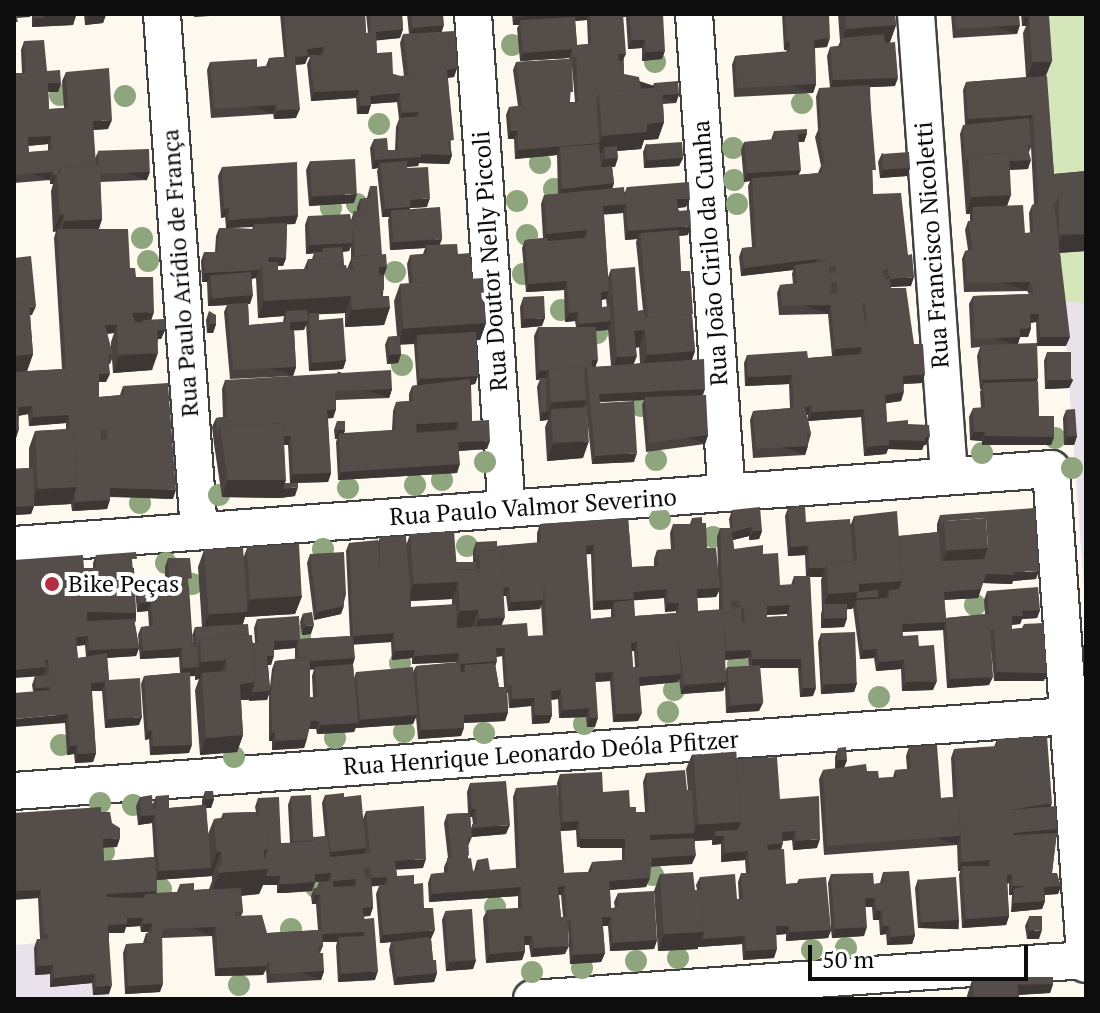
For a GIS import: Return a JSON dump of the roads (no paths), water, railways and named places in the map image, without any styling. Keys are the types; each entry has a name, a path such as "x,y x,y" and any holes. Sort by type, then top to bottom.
{"street":[{"name":"Rua Paulo Arídio de França","path":"162,14 199,531"},
{"name":"Rua Doutor Nelly Piccoli","path":"473,14 507,509"},
{"name":"Rua João Cirilo da Cunha","path":"694,14 727,493"},
{"name":"Rua Francisco Nicoletti","path":"916,14 949,476"},
{"name":"Rua Paulo Valmor Severino","path":"14,545 1051,469 1069,716"},
{"name":"Rua Henrique Leonardo Deóla Pfitzer","path":"14,791 1069,716"},
{"path":"532,999 1086,962 1069,716"}],"place":[{"name":"Bike Peças","path":"52,584"}]}
